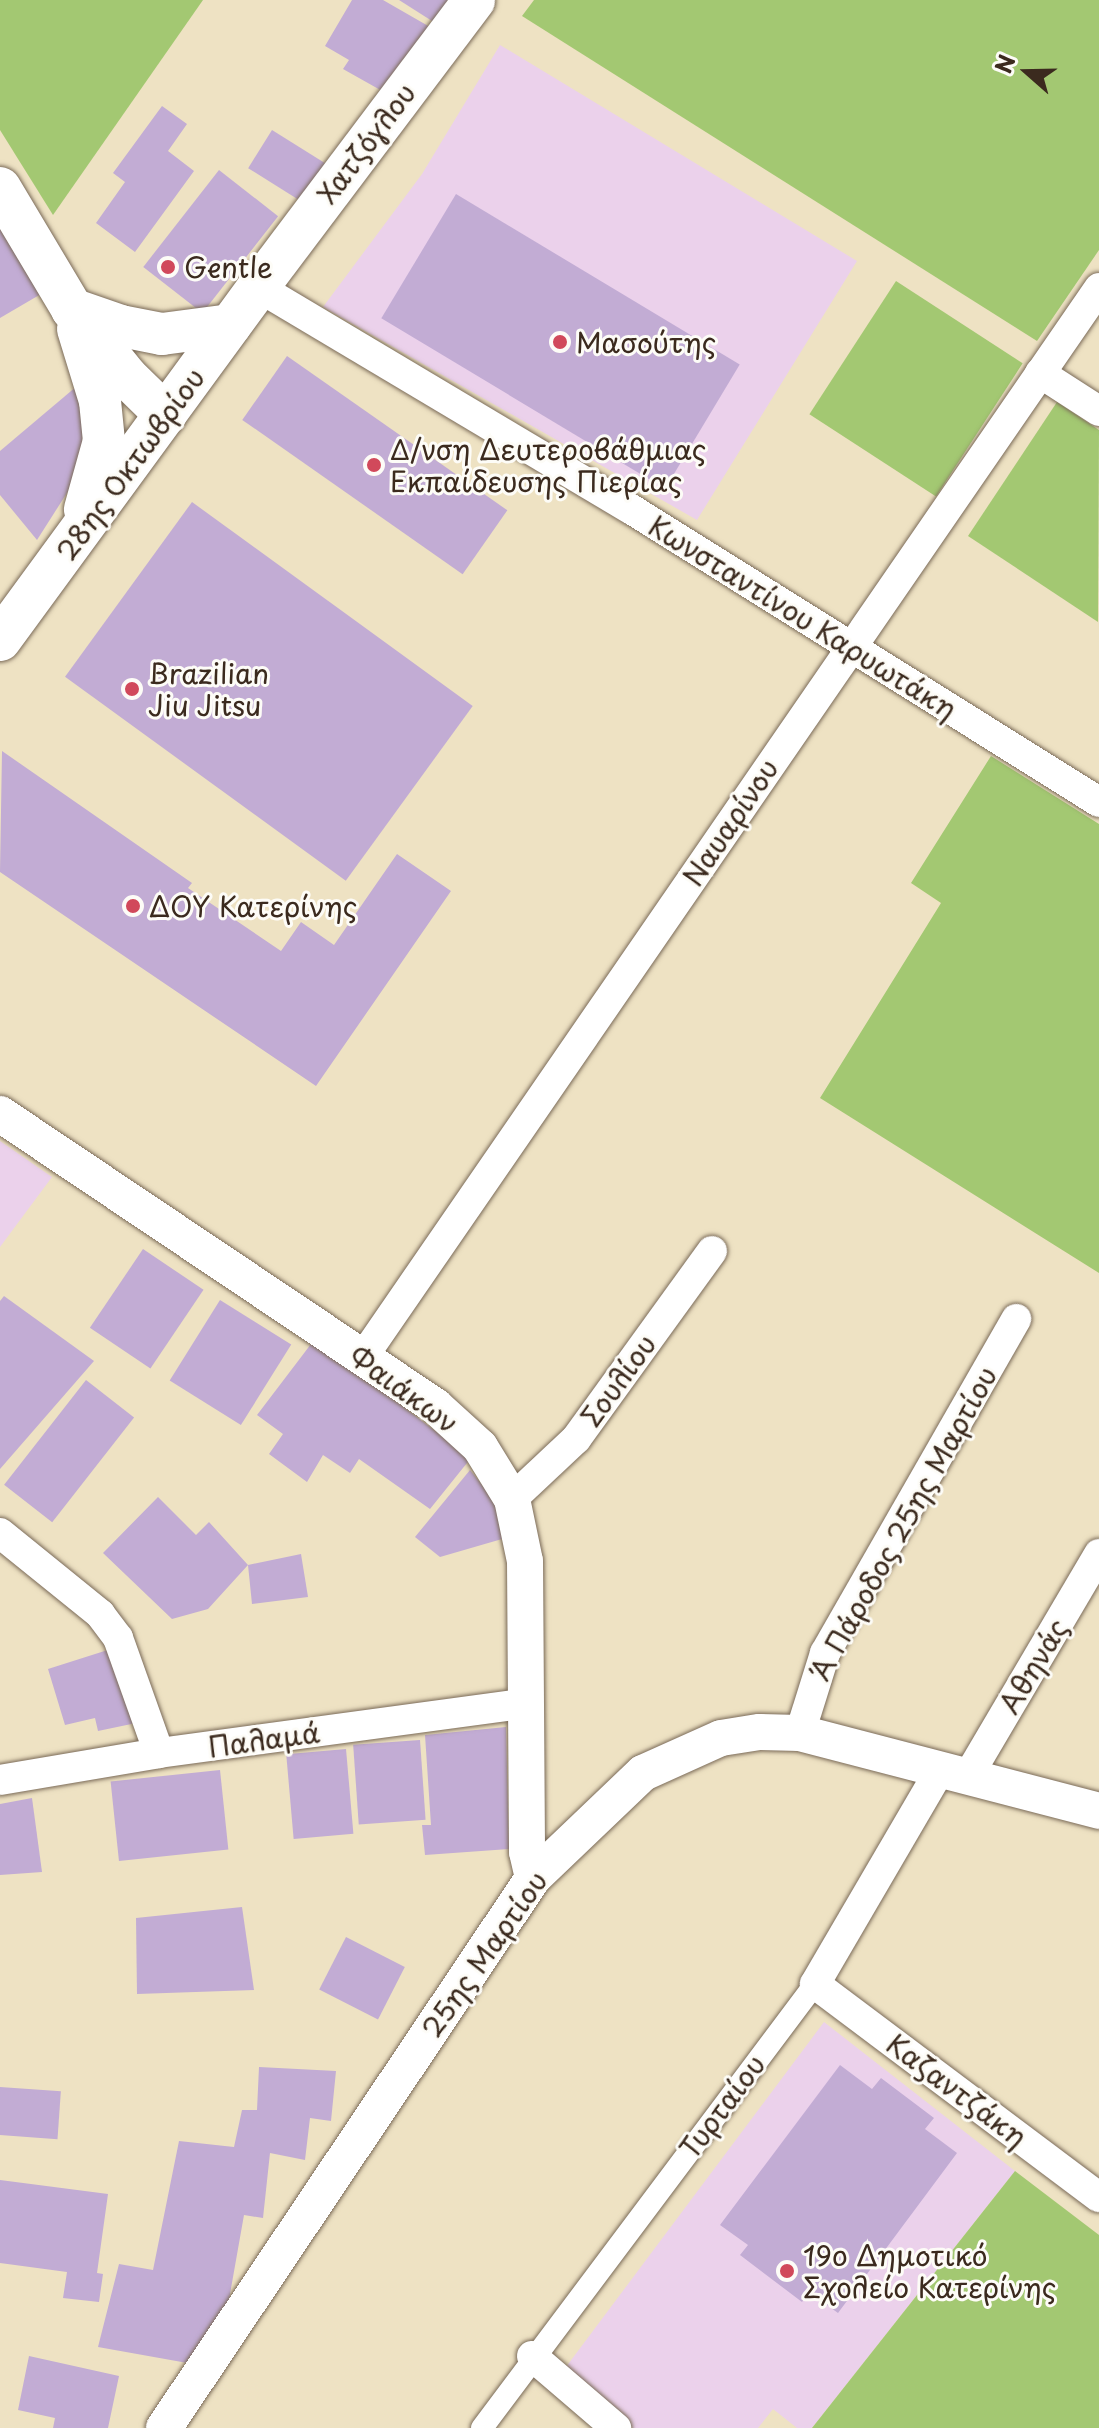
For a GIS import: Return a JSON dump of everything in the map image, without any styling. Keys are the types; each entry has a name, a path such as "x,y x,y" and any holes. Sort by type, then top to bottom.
{"main road":[{"name":"Χατζόγλου","path":"258,287 474,0"},
{"path":"0,188 72,309 127,377 166,415"},
{"name":"28ης Οκτωβρίου","path":"0,640 258,287"},
{"path":"72,309 121,326 162,334 230,325"},
{"path":"72,309 100,401 104,441 96,479 73,542"}],"street":[{"name":"Κωνσταντίνου Καρυωτάκη","path":"258,287 631,509 1099,802"},
{"name":"Ναυαρίνου","path":"363,1357 1099,288"},
{"path":"1040,373 1099,411"},
{"name":"Φαιάκων","path":"0,1114 435,1406 480,1447 512,1499 525,1561 527,1852 533,1878"},
{"name":"Σουλίου","path":"512,1499 576,1439 712,1251"},
{"name":"Α΄ Πάροδος 25ης Μαρτίου","path":"800,1733 825,1653 1016,1319"},
{"path":"0,1533 100,1614 118,1638 159,1753"},
{"name":"Αθηνάς","path":"953,1774 1099,1554"},
{"name":"Παλαμά","path":"0,1780 159,1753 528,1703"},
{"name":"25ης Μαρτίου","path":"164,2428 533,1878 643,1773 721,1738 760,1732 800,1733 1099,1811"},
{"name":"Τυρταίου","path":"482,2428 532,2356 815,1984 953,1774"},
{"name":"Καζαντζάκη","path":"815,1984 1094,2182"},
{"path":"532,2356 616,2428"}],"shaded area":[{"path":"500,45 857,261 697,520 323,307 422,174"},
{"path":"0,1141 52,1177 0,1247"},
{"name":"19ο Δημοτικό Σχολείο Κατερίνης","path":"824,2022 1015,2171 812,2428 797,2428 773,2409 758,2428 633,2428 563,2371"}],"green space":[{"path":"0,0 203,0 53,215 0,130"},
{"path":"534,0 1099,0 1099,250 1037,341 522,16"},
{"path":"896,281 1023,363 936,497 809,414"},
{"path":"1057,402 1099,430 1098,622 968,536"},
{"path":"991,756 1099,824 1099,1273 820,1098 941,903 911,883"},
{"path":"1015,2171 1099,2235 1099,2428 812,2428"}],"building":[{"path":"352,0 383,0 430,27 391,96 343,69 349,60 325,46"},
{"path":"399,0 460,0 443,28"},
{"path":"162,106 187,124 168,151 194,171 135,252 96,223 125,182 113,173"},
{"path":"272,130 328,165 304,203 248,168"},
{"path":"219,170 278,216 202,313 143,267"},
{"name":"Μασούτης","path":"456,194 740,364 665,489 381,318"},
{"path":"0,222 41,294 0,318"},
{"name":"Δ/νση Δευτεροβάθμιας Εκπαίδευσης Πιερίας","path":"287,356 507,510 463,574 242,420"},
{"path":"77,386 93,452 37,540 0,495 0,451"},
{"path":"192,502 473,706 346,881 65,677"},
{"name":"ΔΟΥ Κατερίνης","path":"2,751 192,883 188,888 281,951 301,922 334,945 397,854 451,891 316,1086 0,872"},
{"path":"143,1249 204,1290 150,1369 90,1328"},
{"path":"4,1296 94,1361 0,1469 0,1301"},
{"path":"220,1300 291,1345 241,1425 170,1381"},
{"path":"311,1344 398,1403 471,1458 430,1509 359,1459 350,1473 323,1455 307,1482 269,1454 283,1434 257,1415"},
{"path":"86,1380 134,1418 52,1522 4,1485"},
{"path":"470,1470 498,1505 502,1539 440,1557 415,1537"},
{"path":"158,1497 196,1535 209,1522 248,1565 208,1609 172,1619 103,1553"},
{"path":"301,1554 308,1597 252,1604 248,1565"},
{"path":"114,1648 141,1722 98,1731 95,1718 65,1725 48,1669"},
{"path":"506,1727 509,1849 425,1855 422,1825 431,1825 425,1735"},
{"path":"420,1740 426,1820 359,1824 353,1745"},
{"path":"346,1749 353,1834 294,1839 286,1754"},
{"path":"220,1770 228,1850 119,1861 111,1781"},
{"path":"32,1798 42,1872 0,1875 0,1804"},
{"path":"242,1907 254,1990 137,1994 136,1918"},
{"path":"346,1937 405,1967 378,2020 319,1990"},
{"path":"840,2065 872,2089 881,2078 934,2118 925,2129 957,2153 838,2313 809,2292 802,2302 740,2255 748,2245 720,2225"},
{"path":"259,2067 336,2071 331,2121 310,2118 305,2160 270,2153 263,2218 244,2215 227,2311 193,2364 98,2347 119,2264 153,2270 179,2141 234,2147 242,2110 257,2110"},
{"path":"0,2087 61,2091 58,2139 0,2135"},
{"path":"0,2180 108,2194 97,2273 103,2274 99,2302 63,2298 67,2272 0,2263"},
{"path":"29,2356 119,2376 108,2428 53,2428 55,2418 18,2410"}],"place":[{"name":"Gentle","path":"168,267"},
{"name":"Μασούτης","path":"560,342"},
{"name":"Δ/νση Δευτεροβάθμιας Εκπαίδευσης Πιερίας","path":"374,465"},
{"name":"Brazilian Jiu Jitsu","path":"132,689"},
{"name":"ΔΟΥ Κατερίνης","path":"133,906"},
{"name":"19ο Δημοτικό Σχολείο Κατερίνης","path":"787,2271"}]}
